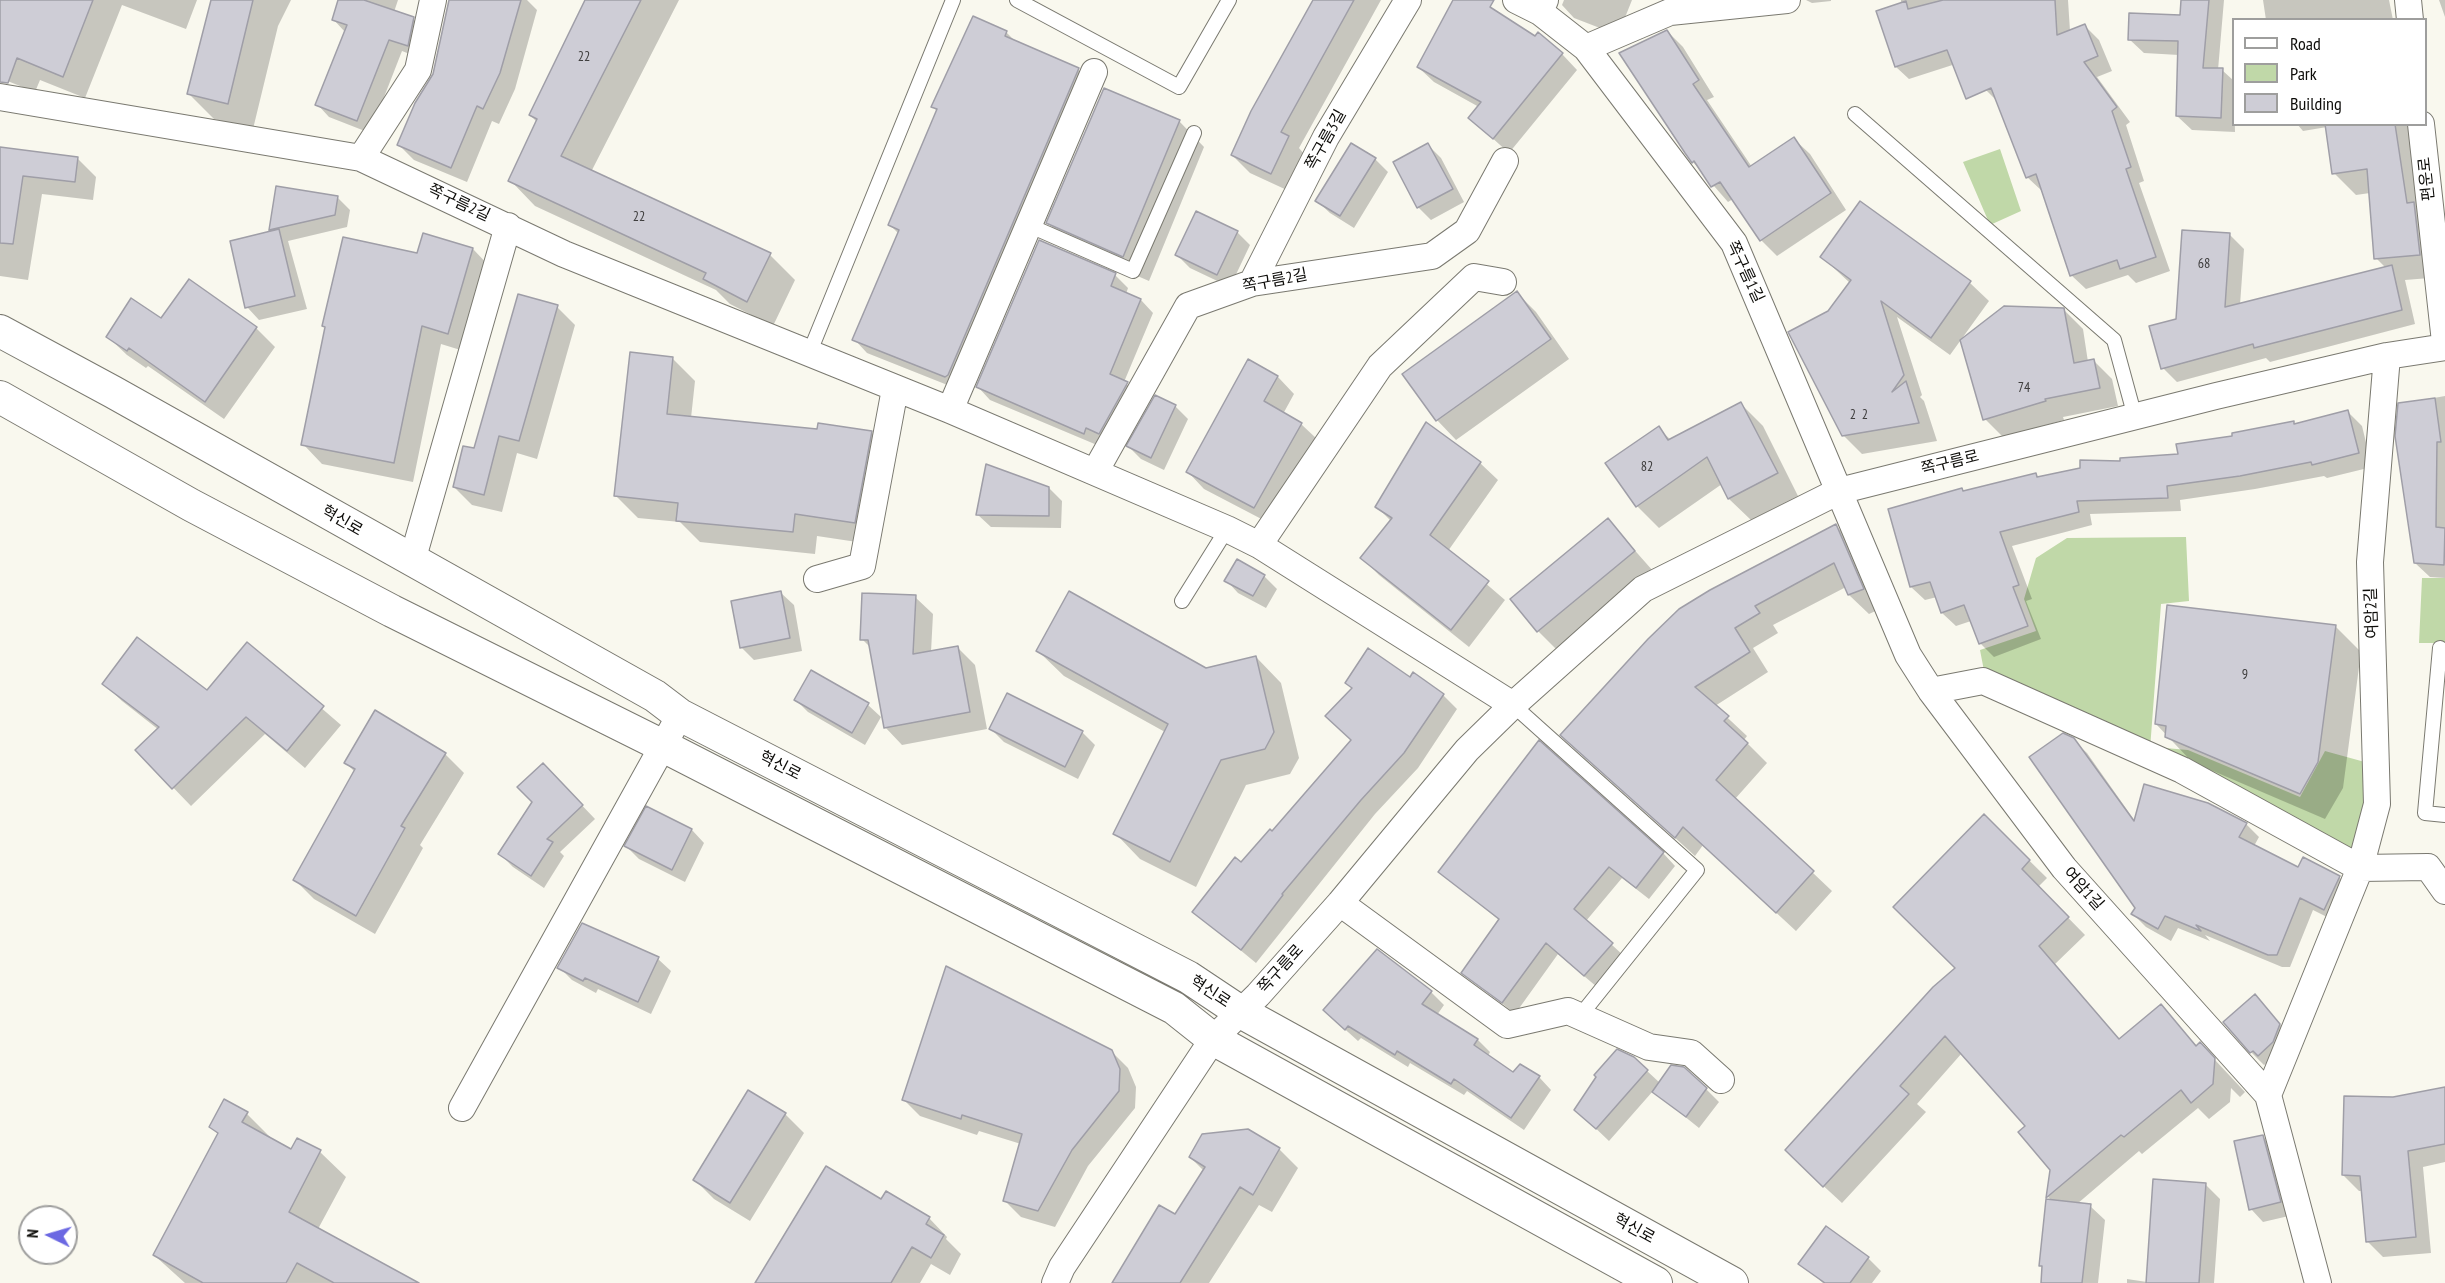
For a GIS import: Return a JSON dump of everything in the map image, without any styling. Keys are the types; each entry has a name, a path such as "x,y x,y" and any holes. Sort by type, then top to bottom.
{"street":[{"path":"361,158 418,70 434,0"},
{"name":"쪽구름3길","path":"1252,283 1326,137 1408,0"},
{"path":"1516,0 1543,6"},
{"path":"1586,48 1670,12 1787,0"},
{"path":"2408,0 2410,18"},
{"name":"쪽구름1길","path":"1543,6 1586,48 1734,243 1839,491"},
{"path":"950,410 1094,72"},
{"name":"쪽구름2길","path":"0,97 361,158 564,254 950,410 1227,529 1259,545 1513,705"},
{"name":"편운로","path":"2421,126 2445,342"},
{"name":"쪽구름2길","path":"1095,472 1188,306 1252,283 1432,256 1467,231 1505,161"},
{"path":"412,561 508,226"},
{"path":"1259,545 1380,366 1474,277 1503,282"},
{"name":"혁신로","path":"0,332 113,392 655,696 680,715 1188,977 1239,1011 1732,1283"},
{"name":"쪽구름로","path":"1055,1283 1062,1267 1213,1039 1239,1011 1258,995 1340,903 1467,750 1513,705 1643,589 1839,491 2386,356 2445,347"},
{"name":"여암2길","path":"2268,1095 2360,868 2377,804 2370,562 2386,356"},
{"path":"817,579 862,566 895,388"},
{"name":"혁신로","path":"0,398 102,457 265,544 1174,1008 1213,1039 1656,1283"},
{"name":"여암1길","path":"1839,491 1908,655 1931,691 2064,868 2268,1095 2318,1283"},
{"path":"1931,691 1983,681 2182,770 2360,868 2428,867 2445,891"},
{"path":"462,1108 665,747 680,715"},
{"path":"1340,903 1507,1025 1568,1011 1648,1047 1691,1053 1721,1080"}],"lane":[{"path":"809,354 953,0"},
{"path":"1017,0 1179,87 1230,0"},
{"path":"1855,114 2114,340 2135,417"},
{"path":"1028,225 1133,272 1194,133"},
{"path":"1182,601 1227,529"},
{"path":"2440,648 2425,813 2445,815"},
{"path":"1513,705 1697,870 1580,1016"}],"green space":[{"path":"2000,149 2021,211 1990,225 1963,162"},
{"path":"2186,537 2189,601 2161,604 2150,749 1985,676 1980,650 2036,631 2024,599 2036,558 2067,538"},
{"path":"2422,578 2445,578 2445,643 2419,643"},
{"path":"2154,747 2188,750 2300,797 2325,751 2372,764 2359,862"}],"building":[{"path":"0,0 93,0 63,77 17,58 8,83 0,82"},
{"path":"211,0 253,0 228,104 187,94"},
{"path":"338,0 364,0 414,17 408,46 389,40 357,121 315,105 347,25 332,20"},
{"path":"449,0 521,0 500,73 483,109 477,106 451,168 397,145 415,103 433,74"},
{"path":"585,0 641,0 561,156 771,253 747,302 703,279 706,273 508,181 537,119 529,115"},
{"path":"1313,0 1354,0 1281,132 1289,136 1271,174 1231,155 1251,111"},
{"path":"1453,0 1494,0 1490,7 1535,36 1538,32 1563,53 1493,139 1468,118 1481,102 1417,67"},
{"path":"1943,0 2055,0 2057,35 2085,24 2098,56 2084,62 2117,107 2112,111 2131,167 2126,169 2156,257 2120,269 2117,260 2070,276 2036,174 2026,178 1991,88 1966,99 1947,50 1895,67 1876,11 1906,1 1908,9"},
{"path":"2181,0 2209,0 2203,68 2223,68 2221,118 2176,116 2178,41 2128,40 2129,13 2180,15"},
{"path":"973,16 1007,31 1005,36 1079,68 948,375 945,377 852,340 899,230 888,225 937,109 931,107"},
{"path":"1667,30 1699,80 1693,84 1749,167 1794,137 1831,193 1760,241 1720,182 1711,187 1694,161 1692,163 1619,53"},
{"path":"1104,88 1180,120 1123,257 1046,223"},
{"path":"2325,126 2395,126 2407,203 2414,202 2420,255 2374,259 2367,169 2332,174"},
{"path":"1351,143 1376,158 1340,216 1315,201"},
{"path":"1428,143 1453,189 1417,208 1393,162"},
{"path":"0,147 78,157 75,182 23,176 13,244 0,243"},
{"path":"276,186 338,196 335,215 269,230"},
{"path":"1860,201 1971,281 1931,338 1881,301 1904,375 1892,392 1906,381 1919,423 1842,436 1788,332 1828,311 1851,280 1820,257"},
{"path":"1196,211 1238,231 1217,275 1175,255"},
{"path":"279,229 295,296 245,308 230,241"},
{"path":"2182,230 2230,233 2225,307 2392,265 2402,310 2254,348 2253,344 2161,369 2149,326 2176,319"},
{"path":"423,233 473,248 448,334 422,326 394,463 301,445 325,327 322,326 343,237 417,253"},
{"path":"1039,240 1116,273 1111,286 1141,299 1110,374 1128,382 1099,434 1086,428 1084,434 976,387"},
{"path":"189,279 257,327 205,402 129,348 127,351 106,337 131,298 161,318"},
{"path":"1517,291 1551,339 1436,421 1402,374"},
{"path":"518,294 558,305 519,441 499,436 484,495 453,487 463,446 474,448"},
{"path":"2004,306 2064,308 2074,363 2094,359 2100,388 2045,399 2046,401 1983,420 1960,340"},
{"path":"630,352 673,357 667,414 817,429 818,423 872,431 855,523 795,514 793,532 676,521 678,503 614,496"},
{"path":"1248,359 1278,376 1264,401 1302,423 1254,508 1186,472"},
{"path":"1155,395 1176,405 1151,458 1126,446"},
{"path":"2435,398 2441,442 2437,442 2436,527 2445,528 2444,565 2414,563 2395,436 2398,403"},
{"path":"1741,402 1778,473 1728,499 1707,457 1636,507 1605,463 1659,426 1668,440"},
{"path":"2348,410 2359,453 2312,465 2311,462 2240,476 2167,486 2168,498 2077,501 2079,512 2000,532 2019,585 2013,587 2028,626 1979,644 1964,605 1941,613 1930,582 1910,587 1888,509 1962,488 1963,491 2036,473 2037,477 2080,468 2080,460 2120,461 2120,458 2178,454 2176,444 2232,436 2232,433 2294,421 2294,424"},
{"path":"1426,422 1481,462 1430,535 1489,581 1451,630 1360,558 1392,518 1375,507"},
{"path":"986,464 1049,487 1049,516 976,515"},
{"path":"1608,518 1635,551 1537,632 1510,599"},
{"path":"1836,524 1864,589 1848,595 1834,563 1755,606 1760,613 1735,628 1750,652 1695,687 1729,716 1724,721 1748,743 1716,780 1814,871 1776,913 1683,827 1675,838 1560,735 1648,639 1679,609 1710,590"},
{"path":"1237,559 1265,575 1253,596 1224,581"},
{"path":"781,591 790,638 740,648 731,601"},
{"path":"1069,591 1206,668 1256,656 1274,732 1265,749 1221,760 1170,862 1113,834 1168,724 1036,651"},
{"path":"862,593 916,595 913,654 958,646 970,712 884,728 868,640 860,640"},
{"path":"2167,605 2336,625 2318,762 2300,794 2165,737 2166,726 2155,724"},
{"path":"137,637 207,690 247,642 324,706 287,751 246,717 172,789 135,750 159,727 102,684"},
{"path":"1368,648 1410,677 1413,672 1444,694 1404,753 1282,894 1241,950 1192,912 1235,857 1241,862 1270,829 1272,831 1351,740 1325,716 1352,688 1345,683"},
{"path":"811,670 869,703 852,733 794,700"},
{"path":"1007,693 1083,731 1065,767 989,729"},
{"path":"375,710 446,753 401,826 405,828 356,916 293,880 355,769 344,763"},
{"path":"2063,733 2074,738 2134,821 2144,784 2208,803 2247,823 2239,837 2298,867 2303,857 2340,876 2324,910 2300,898 2277,955 2268,955 2196,925 2201,931 2165,916 2158,929 2131,914 2135,908 2029,757"},
{"path":"1539,740 1664,852 1636,888 1609,867 1574,909 1613,943 1584,976 1546,943 1502,1003 1461,973 1499,919 1438,872"},
{"path":"543,763 583,805 547,839 553,842 531,876 498,854 532,802 517,787"},
{"path":"646,806 692,829 672,870 624,846"},
{"path":"1984,814 2030,860 2022,869 2069,917 2039,946 2119,1039 2161,1004 2196,1046 2200,1042 2215,1058 2213,1084 2191,1103 2181,1090 2124,1137 2121,1135 2046,1198 2050,1170 2018,1132 2025,1126 1945,1036 1900,1086 1909,1094 1823,1187 1785,1150 1933,987 1955,968 1893,907"},
{"path":"582,923 659,957 638,1002 585,978 583,981 557,968"},
{"path":"1377,949 1432,991 1422,1004 1478,1039 1474,1045 1513,1072 1520,1064 1540,1076 1511,1118 1454,1079 1451,1084 1397,1051 1395,1055 1348,1026 1345,1030 1323,1010"},
{"path":"946,966 1112,1050 1120,1069 1119,1091 1072,1150 1038,1211 1003,1201 1022,1134 962,1115 961,1119 902,1100"},
{"path":"2255,994 2280,1024 2273,1042 2258,1056 2253,1051 2250,1053 2223,1022"},
{"path":"1617,1049 1634,1057 1648,1070 1596,1129 1574,1110 1596,1077 1594,1075"},
{"path":"1671,1065 1684,1067 1707,1088 1686,1117 1652,1092"},
{"path":"2445,1087 2445,1144 2408,1151 2416,1237 2366,1242 2360,1176 2342,1175 2344,1096 2393,1097"},
{"path":"748,1090 786,1113 730,1203 693,1180"},
{"path":"224,1099 248,1112 242,1122 291,1149 297,1138 321,1150 289,1212 419,1283 334,1283 297,1263 286,1283 203,1283 153,1255 218,1133 209,1127"},
{"path":"1248,1129 1280,1148 1253,1195 1240,1187 1180,1283 1112,1283 1159,1205 1175,1214 1205,1167 1189,1157 1202,1134"},
{"path":"2263,1135 2281,1202 2249,1210 2234,1141"},
{"path":"826,1166 881,1199 886,1191 930,1217 926,1224 944,1235 931,1258 912,1247 891,1283 755,1283"},
{"path":"2153,1179 2206,1183 2199,1283 2146,1283"},
{"path":"2046,1199 2091,1204 2082,1283 2041,1283 2042,1266 2039,1266"},
{"path":"1826,1226 1869,1257 1850,1283 1825,1283 1798,1264"}]}
